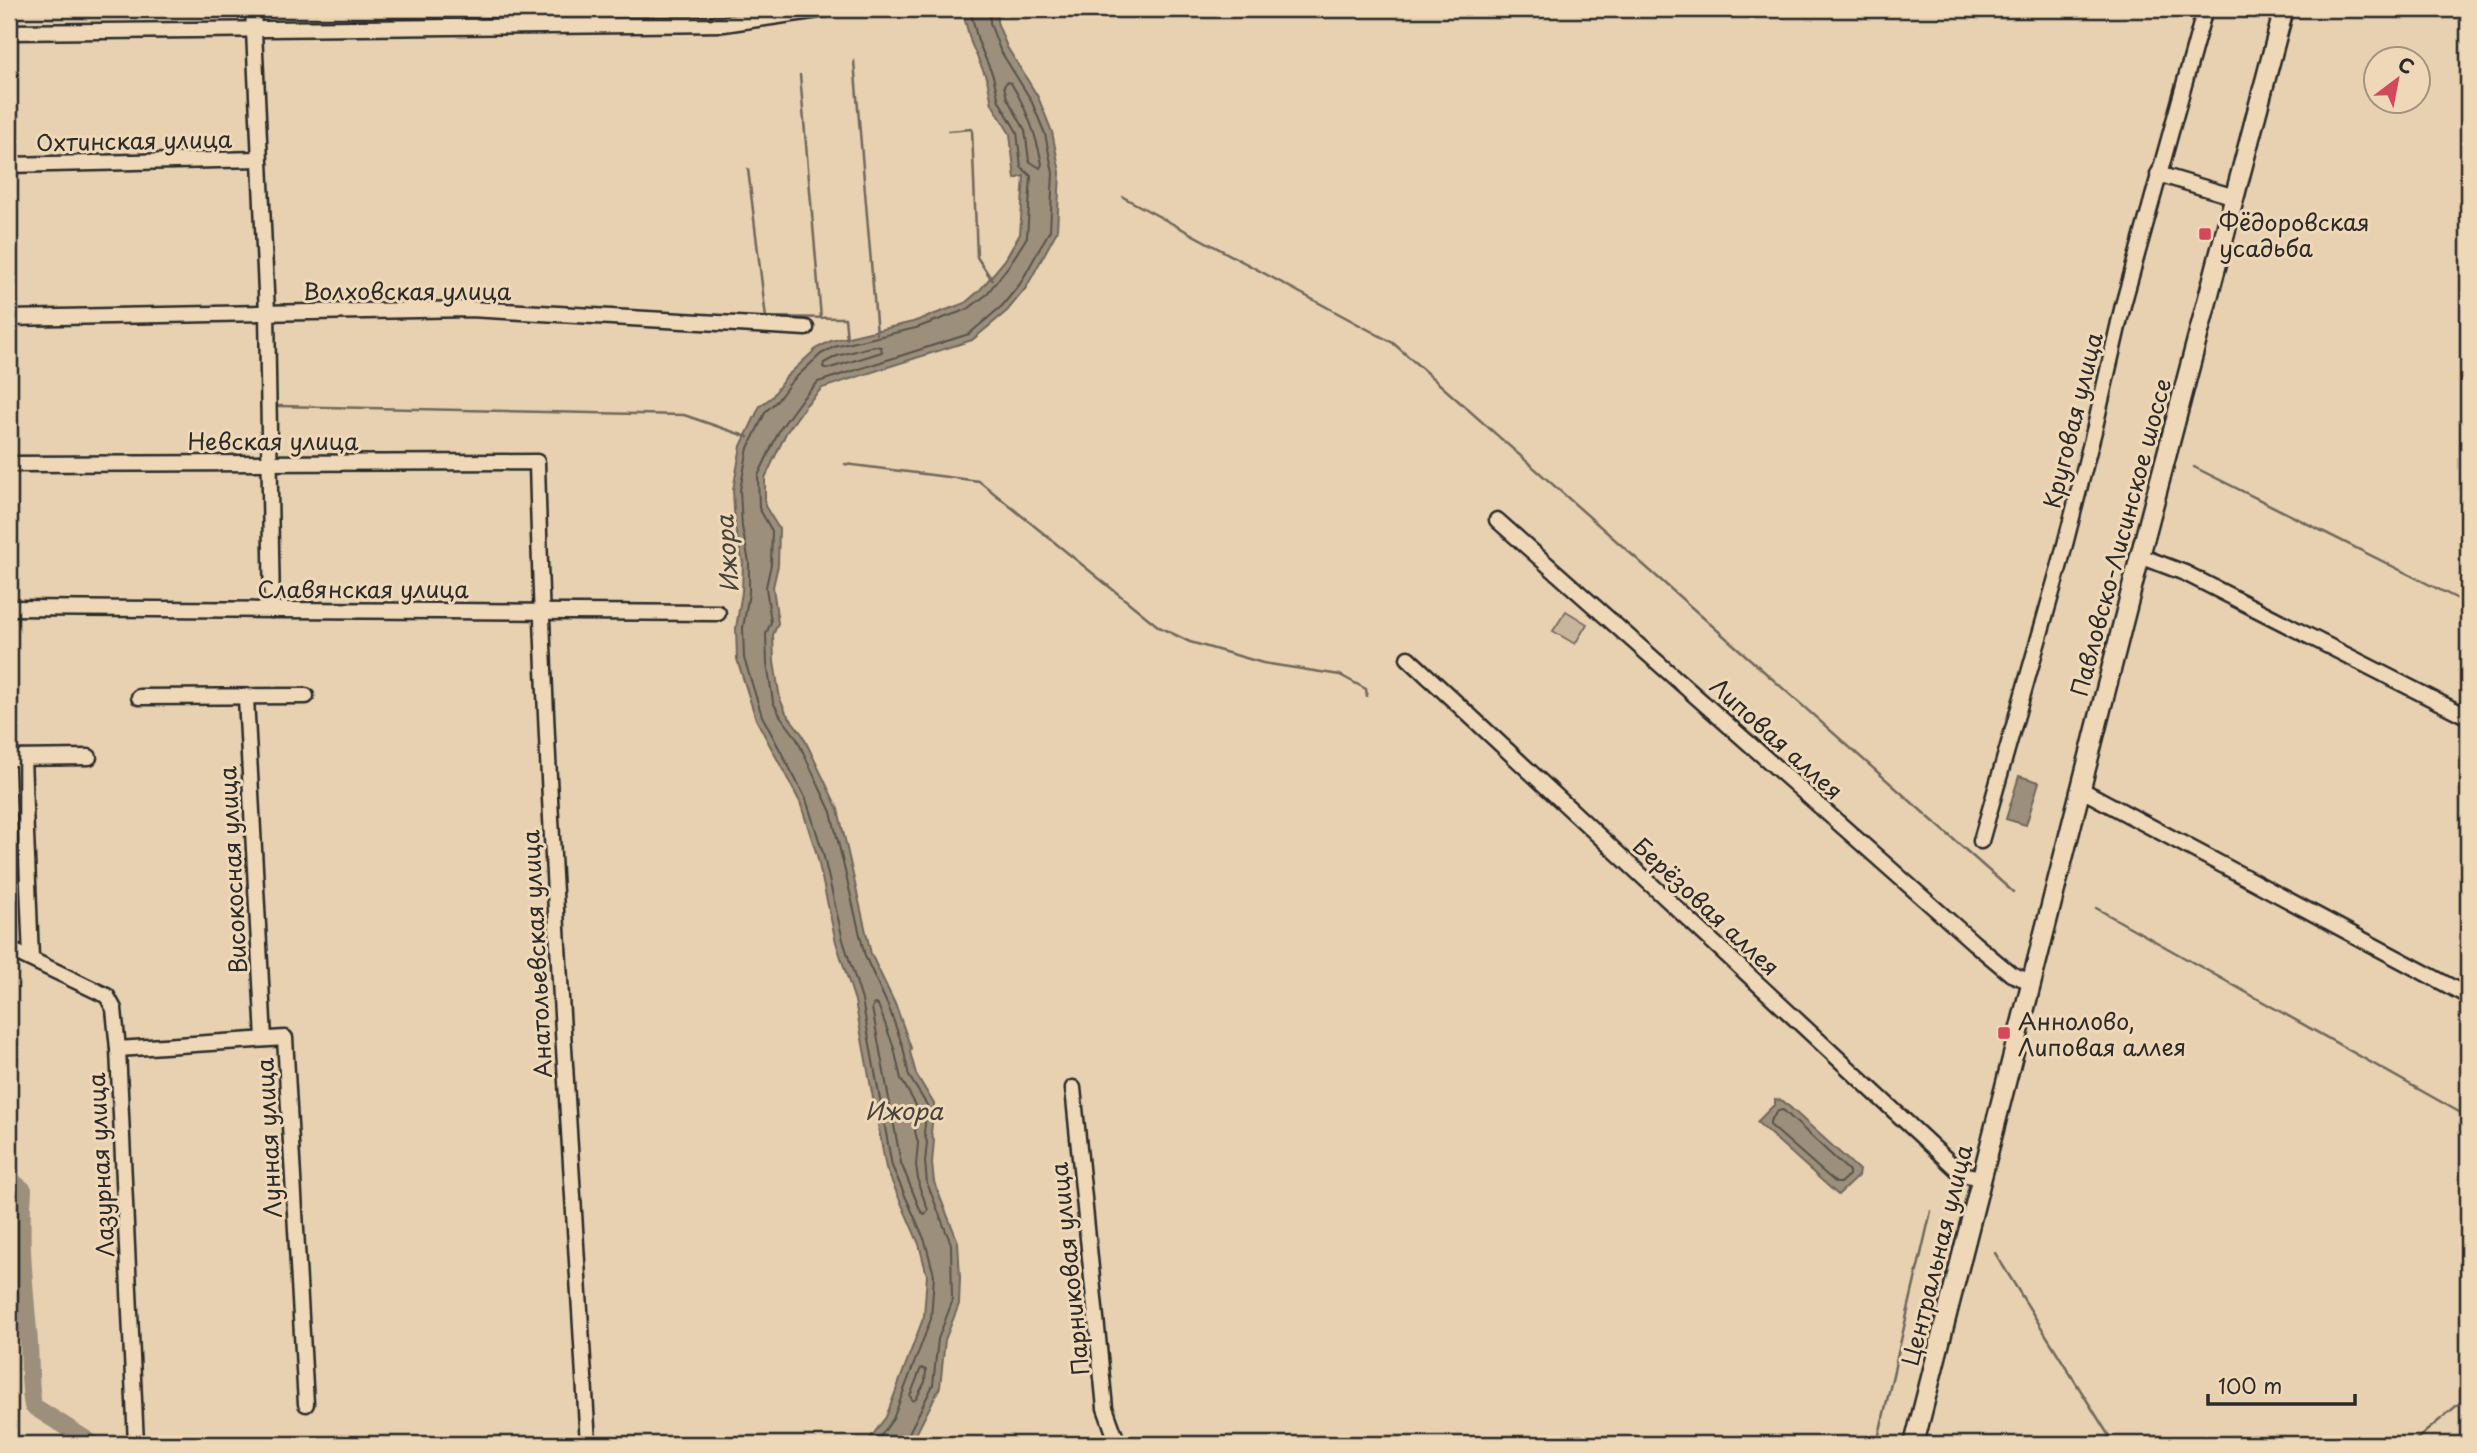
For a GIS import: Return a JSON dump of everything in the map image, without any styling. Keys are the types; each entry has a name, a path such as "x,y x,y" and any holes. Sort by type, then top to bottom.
{"main road":[{"name":"Павловско-Лисинское шоссе","path":"2007,1079 2140,556 2284,9"},
{"name":"Центральная улица","path":"1914,1444 2007,1079"}],"street":[{"path":"253,9 267,313 272,610"},
{"path":"9,32 724,24 826,9"},
{"name":"Круговая улица","path":"1981,841 2060,564 2123,305 2204,9"},
{"name":"Охтинская улица","path":"9,165 259,159"},
{"path":"2158,174 2235,197"},
{"name":"Волховская улица","path":"9,317 470,309 806,328"},
{"name":"Невская улица","path":"9,464 537,461"},
{"name":"Анатольевская улица","path":"537,461 541,612 588,1444"},
{"name":"Липовая аллея","path":"1497,520 1974,943 2011,974 2031,982"},
{"path":"2140,556 2185,573 2468,717"},
{"name":"Славянская улица","path":"9,608 718,613"},
{"name":"Берёзовая аллея","path":"1408,658 1962,1174 1981,1178"},
{"path":"139,697 306,696"},
{"name":"Високосная улица","path":"246,698 264,1039"},
{"path":"31,958 16,758 89,757"},
{"path":"2080,789 2468,996"},
{"name":"Лазурная улица","path":"9,949 107,996 114,1009 136,1444"},
{"name":"Лунная улица","path":"118,1049 285,1038 306,1404"},
{"name":"Парниковая улица","path":"1073,1088 1105,1408 1118,1444"}],"shaded area":[{"path":"1566,611 1587,624 1575,644 1553,631"}],"water":[{"name":"Ижора","path":"962,9 997,9 997,22 1007,47 1038,97 1052,132 1060,172 1057,231 1026,288 1007,311 972,340 822,388 786,433 765,478 765,506 779,529 778,565 773,587 778,623 773,635 780,699 786,713 802,734 838,809 871,954 896,1006 911,1048 916,1074 934,1104 931,1133 934,1140 934,1182 958,1242 959,1304 945,1340 940,1387 911,1444 866,1444 886,1417 924,1316 927,1275 919,1244 886,1168 855,1001 836,942 817,855 800,802 756,719 737,659 736,628 742,592 743,563 735,528 733,490 741,446 760,406 772,397 785,378 817,348 831,341 913,322 965,303 980,290 1005,260 1020,234 1024,176 1015,179 1010,134 992,104 987,79 971,43"},
{"path":"2019,776 2039,782 2026,825 2006,819"},
{"path":"1775,1099 1783,1101 1859,1170 1858,1176 1838,1195 1757,1122 1775,1104"}],"waterway":[{"path":"854,61 877,334"},
{"path":"800,75 821,318"},
{"path":"948,131 972,129 977,257 992,280"},
{"path":"748,169 766,318"},
{"path":"1123,197 1393,343 2013,892"},
{"path":"743,317 845,318 847,339"},
{"path":"279,406 684,415 748,437"},
{"path":"845,464 979,481 1159,627 1190,642 1263,663 1340,675 1366,689 1367,696"},
{"path":"2194,467 2468,604"},
{"path":"2096,908 2468,1117"},
{"path":"9,1179 23,1190 22,1260 33,1406 93,1444"},
{"path":"1879,1435 1931,1211"},
{"path":"1995,1253 2114,1444"},
{"path":"2411,1444 2461,1402 2468,1390"}],"place":[{"name":"Фёдоровская усадьба","path":"2205,234"},
{"name":"Аннолово, Липовая аллея","path":"2004,1033"}]}
